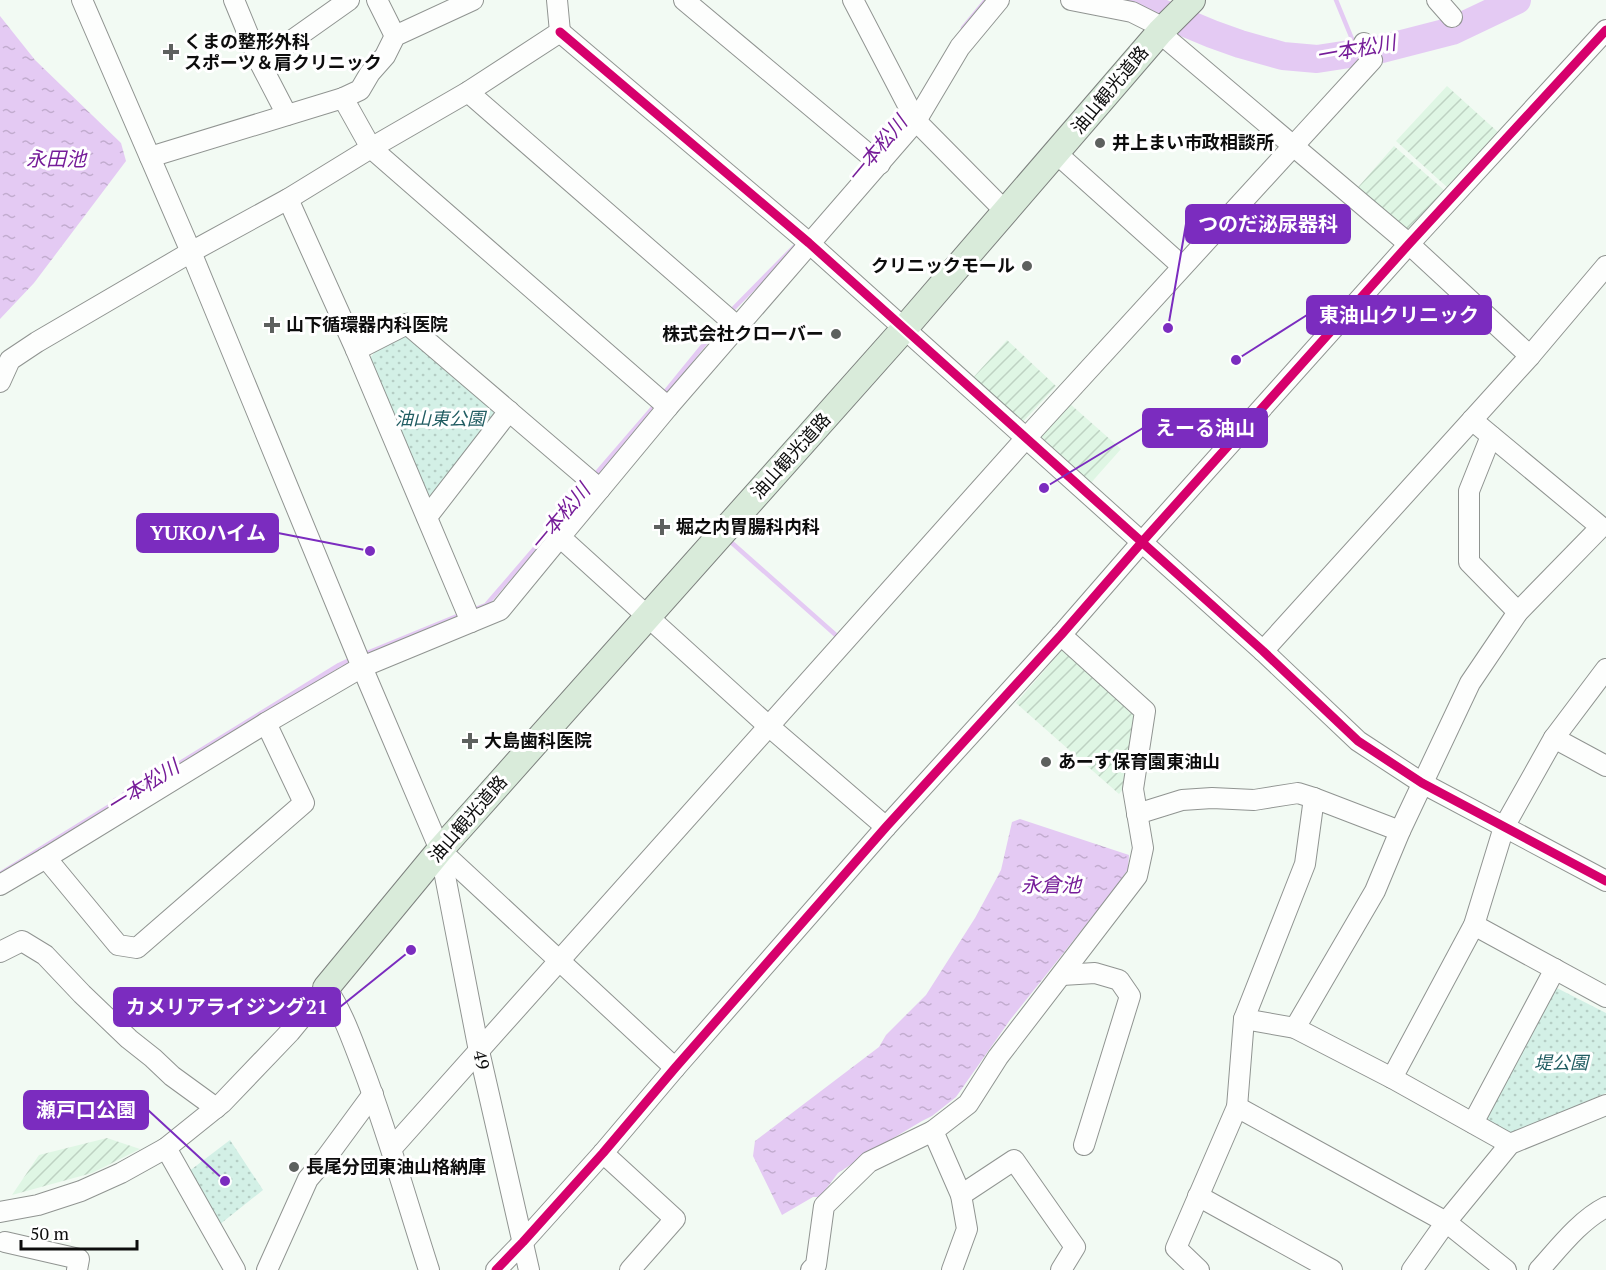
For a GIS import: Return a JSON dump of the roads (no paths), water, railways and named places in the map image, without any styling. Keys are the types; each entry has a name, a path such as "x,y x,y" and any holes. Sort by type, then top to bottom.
{"main road":[{"name":"油山観光道路","path":"326,988 440,850 904,329 1160,31 1189,3"}],"street":[{"path":"82,0 191,252 440,850 675,1068"},
{"path":"234,0 260,63 287,115"},
{"path":"260,63 350,0"},
{"path":"377,0 394,36"},
{"path":"150,158 343,98 360,90 384,56 394,36 473,0"},
{"path":"557,0 560,32 803,239 1263,651 1358,741 1422,783 1606,881"},
{"path":"685,0 873,158"},
{"path":"853,0 912,113 1005,211"},
{"path":"0,885 266,723 359,658 468,615 500,609 560,537 593,483 912,113 960,47 999,0"},
{"path":"1071,0 1132,12 1160,31 1292,147 1408,244 1530,356"},
{"path":"1437,0 1452,16"},
{"path":"496,1270 603,1153 886,827 1061,635 1408,244 1606,30"},
{"path":"0,382 10,360 191,252 288,199 468,92 560,32"},
{"path":"392,1148 1026,438 1292,147 1368,51"},
{"path":"468,92 731,321"},
{"path":"343,98 371,148 663,402"},
{"path":"1056,153 1182,266"},
{"path":"288,199 356,350 468,615"},
{"path":"1263,651 1530,356 1606,266"},
{"path":"356,350 407,324 593,483"},
{"path":"427,517 509,411"},
{"path":"1295,1028 1375,891 1400,831 1470,683 1518,612 1603,529 1472,420"},
{"path":"1491,436 1468,491 1468,562 1518,612"},
{"path":"560,537 768,726 886,827"},
{"path":"811,1270 816,1265 824,1206 869,1162 933,1131 968,1104 998,1057 1137,876 1143,848 1133,789 1145,711 1061,635"},
{"path":"1392,1078 1474,925 1504,826 1554,738 1606,669"},
{"path":"46,858 118,945 137,948 304,803 266,723"},
{"path":"1554,738 1606,766"},
{"path":"1137,814 1182,800 1212,798 1254,800 1298,793 1400,831"},
{"path":"1199,1270 1176,1248 1237,1107 1244,1019 1305,864 1314,798"},
{"name":"49","path":"440,850 479,1051 529,1270"},
{"path":"1474,925 1606,997"},
{"path":"0,952 22,941 45,955 129,1039 171,1076 216,1108"},
{"path":"1473,1123 1555,969"},
{"path":"1062,975 1095,973 1119,980 1131,996 1084,1145"},
{"path":"77,1270 80,1259 2,1246 0,1215 81,1191 121,1173 166,1148 216,1108 290,1032 326,988 336,1002 346,1024 373,1094 392,1148 427,1269"},
{"path":"1244,1019 1295,1028 1392,1078 1510,1144"},
{"path":"267,1270 308,1179 373,1094"},
{"path":"1412,1270 1446,1222 1510,1144 1606,1105"},
{"path":"1237,1107 1446,1222 1506,1270"},
{"path":"933,1131 961,1195 967,1229 952,1270"},
{"path":"166,1148 226,1266"},
{"path":"603,1153 675,1219 630,1270"},
{"path":"961,1195 1014,1160 1075,1247 1061,1270"},
{"path":"1198,1196 1332,1270"},
{"path":"1539,1270 1564,1241 1597,1211 1606,1207"}],"water":[{"name":"永田池","path":"0,16 35,60 121,143 126,161 34,283 0,319"},
{"name":"永倉池","path":"1020,819 1129,855 1128,869 1010,1020 956,1097 932,1116 838,1173 820,1197 813,1197 782,1215 753,1156 755,1141 879,1047 886,1035 926,995 975,918 1001,870 1012,822"}],"waterway":[{"name":"一本松川","path":"963,28 986,0"},
{"name":"一本松川","path":"1124,0 1145,6"},
{"path":"1336,0 1357,51"},
{"name":"一本松川","path":"1145,6 1240,44 1283,56 1317,59 1382,49 1452,31 1517,0"},
{"path":"1356,53 1357,65"},
{"name":"一本松川","path":"730,312 794,247"},
{"name":"一本松川","path":"662,396 723,321"},
{"name":"一本松川","path":"594,476 657,403"},
{"name":"一本松川","path":"470,611 486,605 587,485"},
{"path":"732,543 838,637"},
{"name":"一本松川","path":"362,655 462,614"},
{"name":"一本松川","path":"0,874 113,804 115,800 125,796 124,794 128,795 354,658"}],"place":[{"name":"くまの整形外科 スポーツ＆肩クリニック","path":"171,52"},
{"name":"井上まい市政相談所","path":"1100,143"},
{"name":"クリニックモール","path":"1027,266"},
{"name":"山下循環器内科医院","path":"272,325"},
{"name":"つのだ泌尿器科","path":"1168,328"},
{"name":"株式会社クローバー","path":"836,334"},
{"name":"東油山クリニック","path":"1236,360"},
{"name":"えーる油山","path":"1044,488"},
{"name":"堀之内胃腸科内科","path":"662,527"},
{"name":"YUKOハイム","path":"370,551"},
{"name":"大島歯科医院","path":"470,741"},
{"name":"あーす保育園東油山","path":"1046,762"},
{"name":"カメリアライジング21","path":"411,950"},
{"name":"長尾分団東油山格納庫","path":"294,1167"},
{"name":"瀬戸口公園","path":"225,1181"}],"park label":[{"name":"油山東公園","path":"440,419"},
{"name":"堤公園","path":"1561,1063"}]}
